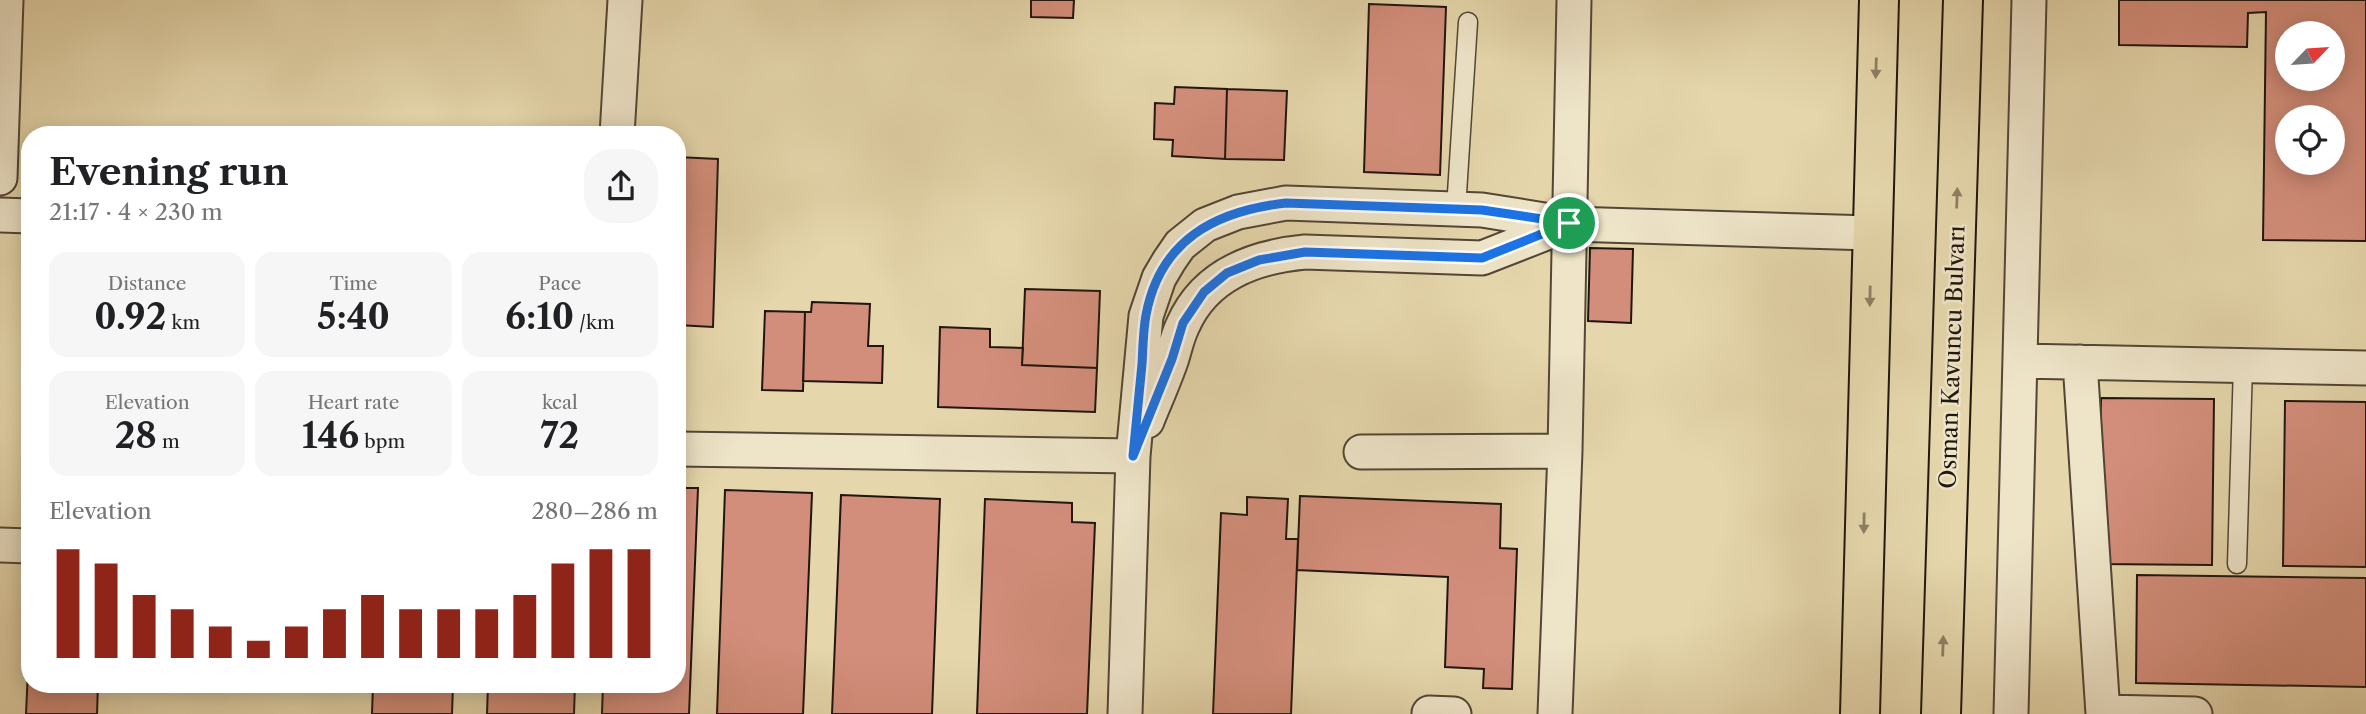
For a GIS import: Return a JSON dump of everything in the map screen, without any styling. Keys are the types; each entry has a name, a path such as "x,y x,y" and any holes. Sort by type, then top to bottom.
{"highway":[{"path":"1860,714 1879,0"},
{"name":"Osman Kavuncu Bulvarı","path":"1941,714 1964,0"}],"street":[{"path":"0,178 6,0"},
{"path":"618,126 625,0"},
{"path":"1555,714 1565,451 1574,0"},
{"path":"2011,714 2029,0"},
{"path":"1125,714 1133,456 1146,316 1151,296 1169,261 1180,245 1194,232 1238,212 1286,203 1482,210 1569,223 1871,233"},
{"path":"0,215 21,216"},
{"path":"1133,456 1172,359 1183,323 1204,292 1227,273 1259,260 1305,252 1482,258 1569,223"},
{"path":"2020,361 2366,368"},
{"path":"2080,362 2103,713 2195,714"},
{"path":"686,449 1133,456"},
{"path":"1361,453 1565,451"},
{"path":"0,545 21,546"}],"lane":[{"path":"1456,209 1468,22"},
{"path":"2237,564 2243,365"}],"building":[{"path":"1031,0 1074,0 1073,18 1031,17"},
{"path":"2119,0 2366,0 2366,241 2263,240 2266,12 2248,13 2247,47 2119,45"},
{"path":"1369,4 1446,7 1440,175 1364,172"},
{"path":"1175,87 1227,89 1225,159 1172,156 1173,140 1154,139 1155,103 1174,104"},
{"path":"1227,89 1287,91 1284,160 1225,159"},
{"path":"686,157 718,159 713,327 686,326"},
{"path":"1590,248 1633,249 1631,323 1588,321"},
{"path":"1025,289 1100,291 1097,368 1022,365"},
{"path":"812,302 870,304 868,346 883,346 882,383 803,381 805,312 811,312"},
{"path":"765,311 805,312 803,391 762,390"},
{"path":"940,327 990,329 990,347 1023,348 1022,365 1097,368 1095,412 938,407"},
{"path":"2101,398 2214,399 2212,565 2099,564"},
{"path":"2285,401 2366,402 2366,567 2283,566"},
{"path":"686,488 698,488 689,714 602,714 603,693 686,693"},
{"path":"725,490 812,493 803,714 717,714"},
{"path":"841,495 940,499 932,714 832,714"},
{"path":"1300,496 1501,504 1500,548 1517,549 1512,689 1483,688 1484,669 1445,667 1448,577 1297,570"},
{"path":"1247,497 1288,499 1286,539 1298,539 1291,714 1213,714 1221,513 1247,515"},
{"path":"985,499 1072,503 1072,522 1095,523 1087,714 977,714"},
{"path":"2137,575 2366,578 2366,687 2136,683"},
{"path":"27,693 98,693 97,714 26,714"},
{"path":"373,693 453,693 452,714 372,714"},
{"path":"488,693 575,693 574,714 487,714"}],"route":[{"path":"1286,203 1482,210 1569,223 1482,258 1305,252 1281,254 1227,273 1204,292 1183,323 1172,359 1133,456 1146,316 1151,296 1180,245 1205,225 1238,212 1286,203"}]}
